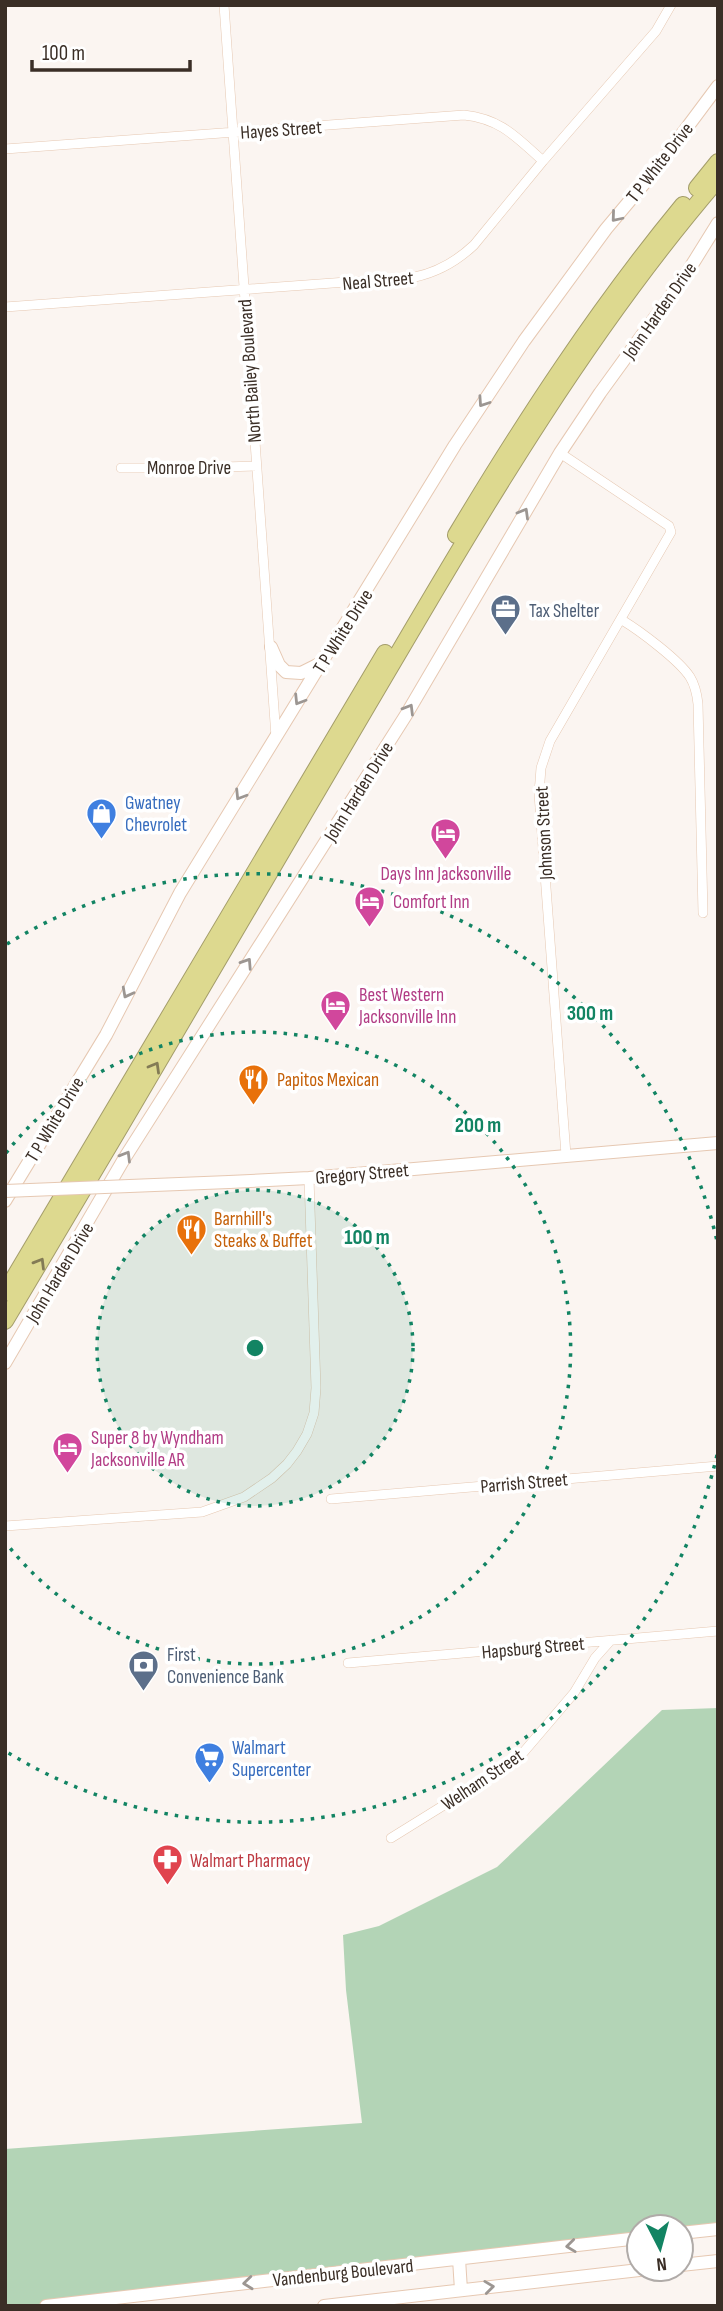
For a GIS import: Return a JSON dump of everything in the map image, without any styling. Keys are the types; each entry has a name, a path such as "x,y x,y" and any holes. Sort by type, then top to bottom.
{"highway":[{"path":"5,1293 501,459 611,297 718,162"},
{"path":"5,1321 468,536 588,348 693,208 718,180"}],"main road":[{"name":"T P White Drive","path":"5,1201 106,1035 180,892 455,445 524,341 606,229 653,173 718,86"},
{"name":"John Harden Drive","path":"5,1363 156,1108 406,715 559,453 685,276 718,223"},
{"path":"271,647 279,665 286,672 301,673 321,663"},
{"name":"Gregory Street","path":"5,1191 309,1178 718,1143"},
{"path":"695,2231 718,2229"},
{"name":"Vandenburg Boulevard","path":"47,2306 625,2240"},
{"path":"459,2259 461,2290"},
{"path":"695,2263 718,2261"},
{"name":"Vandenburg Boulevard","path":"324,2306 625,2272"}],"street":[{"name":"North Bailey Boulevard","path":"224,5 276,737"},
{"name":"Neal Street","path":"5,307 243,291 415,277 435,273 462,257 474,246 656,30 671,5"},
{"name":"Hayes Street","path":"5,149 464,115 500,124 543,161"},
{"name":"Johnson Street","path":"559,453 669,526 671,532 550,741 539,783 566,1155"},
{"name":"Monroe Drive","path":"121,468 256,466"},
{"path":"622,620 687,673 696,689 703,913"},
{"path":"5,1526 202,1511 244,1497 287,1464 307,1434 314,1413 316,1388 309,1178"},
{"name":"Parrish Street","path":"331,1499 718,1466"},
{"name":"Hapsburg Street","path":"348,1663 718,1631"},
{"name":"Welham Street","path":"391,1838 522,1754 574,1693 595,1658 611,1640"}],"green space":[{"path":"718,1708 718,2230 695,2229 695,2213 625,2213 625,2241 46,2306 5,2306 5,2149 362,2123 346,1990 343,1935 379,1926 497,1867 662,1710"}],"place":[{"name":"Tax Shelter","path":"506,637"},
{"name":"Gwatney Chevrolet","path":"102,840"},
{"name":"Days Inn Jacksonville","path":"446,861"},
{"name":"Comfort Inn","path":"370,928"},
{"name":"Best Western Jacksonville Inn","path":"336,1032"},
{"name":"Papitos Mexican","path":"254,1106"},
{"name":"Barnhill's Steaks & Buffet","path":"191,1256"},
{"name":"Super 8 by Wyndham Jacksonville AR","path":"68,1475"},
{"name":"First Convenience Bank","path":"144,1692"},
{"name":"Walmart Supercenter","path":"209,1785"},
{"name":"Walmart Pharmacy","path":"167,1887"}]}
